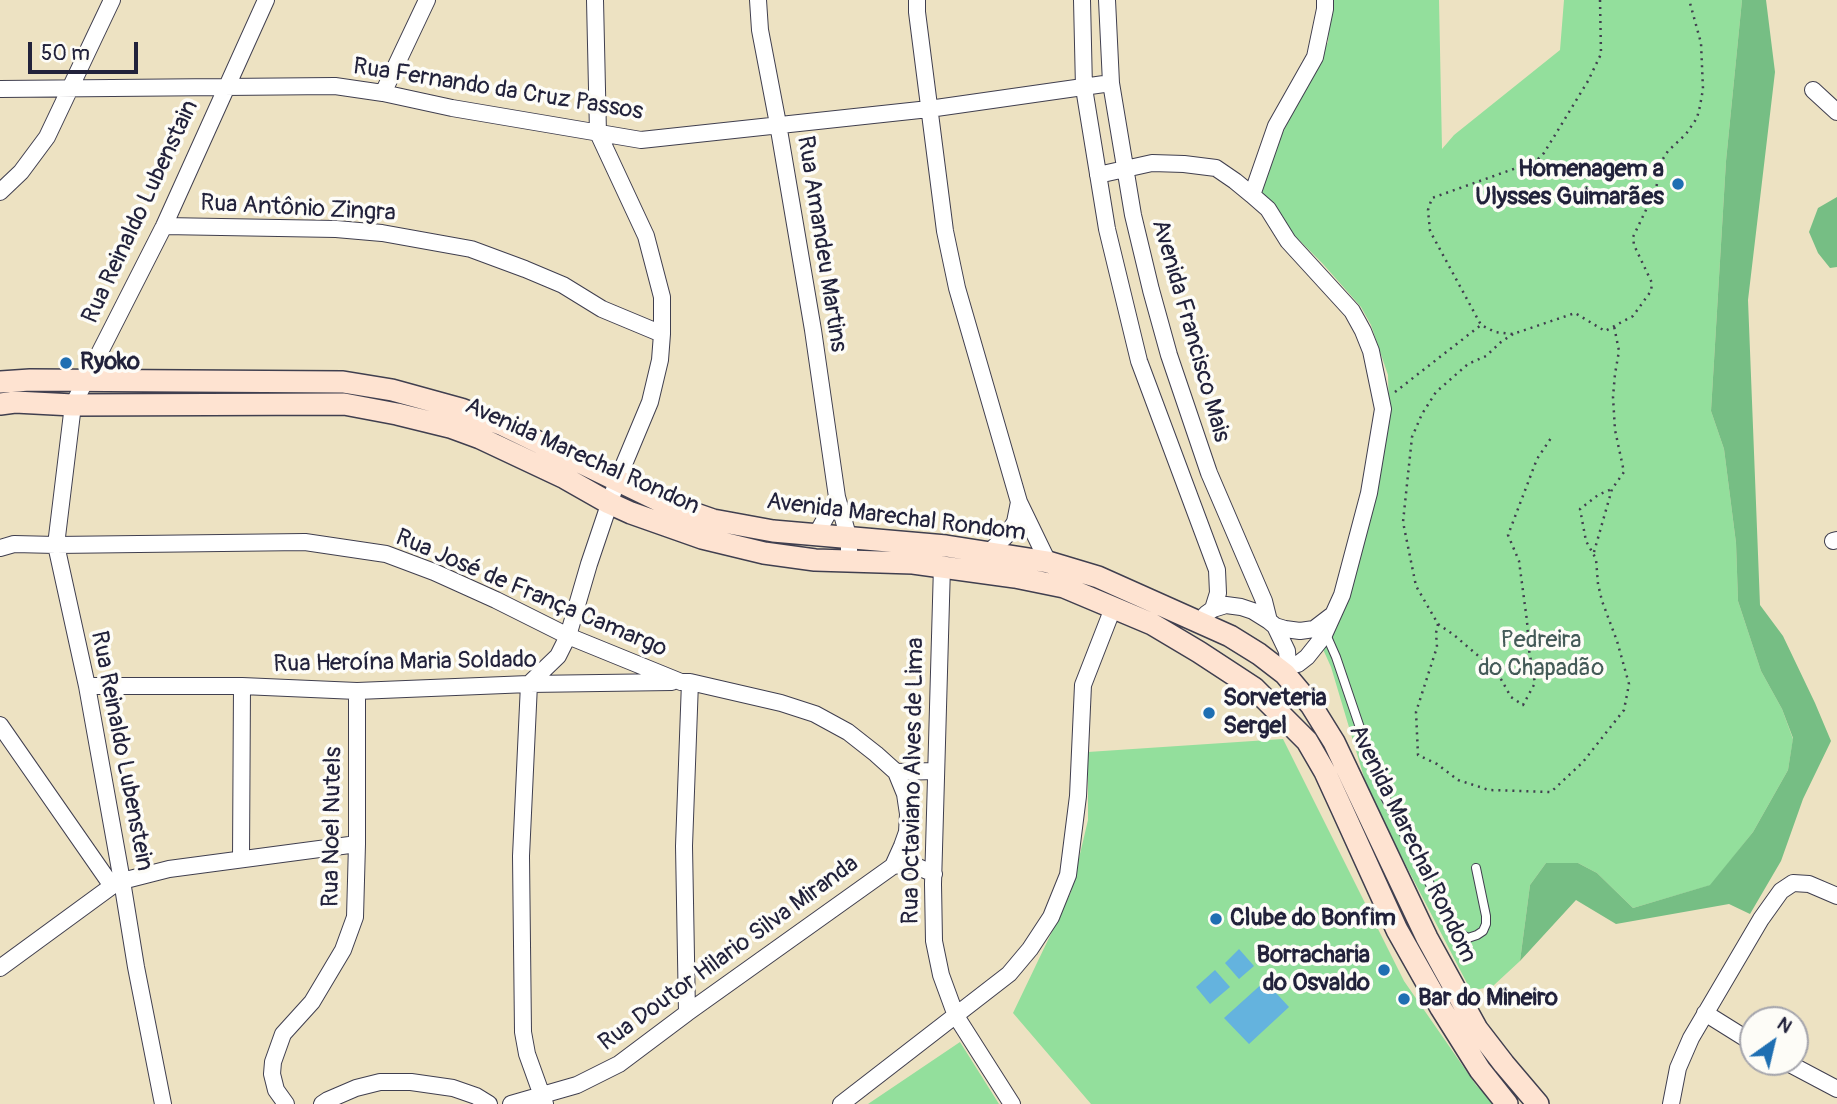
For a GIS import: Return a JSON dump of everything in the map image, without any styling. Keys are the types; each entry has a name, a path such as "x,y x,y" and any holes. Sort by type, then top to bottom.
{"main road":[{"name":"Avenida Marechal Rondom","path":"0,382 343,382 392,390 503,425 664,503 713,520 773,531 946,546 1048,562 1207,616 1230,636 1287,670 1311,705 1334,742 1427,937 1477,1029 1538,1104"},
{"name":"Avenida Marechal Rondon","path":"0,404 344,404 450,427 480,438 565,478 609,503 702,538 764,553 815,560 942,566 1015,577 1064,587 1152,624 1254,688 1307,741 1325,772 1397,930 1480,1070 1507,1104"},
{"path":"1199,652 1198,638 1207,616"},
{"path":"1254,688 1275,684 1287,670"}],"street":[{"path":"0,192 21,172 47,137 112,0"},
{"name":"Rua Reinaldo Lubenstain","path":"73,405 164,226 266,0"},
{"path":"383,93 427,0"},
{"path":"543,1100 527,1055 523,1032 521,856 529,684 558,656 568,636 609,503 650,402 660,360 662,334 662,297 646,236 598,133 595,0"},
{"name":"Rua Amandeu Martins","path":"758,0 760,30 813,330 837,497 849,539 849,561"},
{"path":"917,0 945,231 957,288 1018,502 1048,562"},
{"name":"Avenida Francisco Mais","path":"1082,0 1084,88 1107,229 1139,361 1217,570 1219,593 1207,616"},
{"name":"Avenida Francisco Mais","path":"1107,0 1111,83 1136,228 1151,290 1169,355 1209,474 1254,575 1272,623 1287,651 1287,670"},
{"path":"1251,195 1276,126 1315,58 1325,0"},
{"name":"Rua Fernando da Cruz Passos","path":"0,89 335,86 641,139 929,109 1111,83"},
{"path":"1812,90 1837,112"},
{"path":"1098,175 1152,163 1216,168 1236,181 1268,209 1288,241 1352,311 1371,351 1383,409 1369,493 1342,595 1335,611 1325,632 1307,657 1287,670"},
{"name":"Rua Antônio Zingra","path":"164,226 336,229 382,233 471,249 563,285 602,309 662,334"},
{"name":"Rua Reinaldo Lubenstein","path":"73,405 57,545 87,686 117,883 163,1104"},
{"path":"817,536 837,497"},
{"path":"988,553 1007,535 1015,522 1018,502"},
{"name":"Rua José de França Camargo","path":"0,548 14,544 305,542 386,554 434,572 568,636 685,682 781,702 815,714 848,732 896,772"},
{"name":"Rua Octaviano Alves de Lima","path":"942,566 934,941 941,975 956,1016 1012,1104"},
{"path":"1207,616 1226,605 1241,607 1285,629 1300,631 1314,629 1335,611"},
{"path":"841,1104 1009,974 1051,917 1068,875 1078,796 1083,685 1113,608"},
{"path":"685,682 687,1013"},
{"name":"Rua Heroína Maria Soldado","path":"87,686 242,686 357,691 529,684 685,682"},
{"path":"241,858 242,686"},
{"name":"Rua Noel Nutels","path":"286,1104 276,1090 272,1074 273,1062 283,1034 312,1002 342,950 355,917 357,691"},
{"path":"0,725 117,883"},
{"path":"893,866 907,832 908,814 905,794 896,772 936,771"},
{"path":"0,968 117,883 169,869 357,844"},
{"name":"Rua Doutor Hilario Silva Miranda","path":"511,1104 543,1100 619,1064 893,866 916,866 934,874"},
{"path":"1671,1104 1678,1068 1691,1038 1761,919 1782,891 1793,883 1809,884 1837,896"},
{"path":"1705,1013 1739,1034"},
{"path":"1809,1074 1837,1089"},
{"path":"322,1104 356,1088 380,1082 431,1084 453,1088 489,1104"}],"lane":[{"path":"1325,632 1385,797 1448,919 1457,932 1468,938 1483,931 1486,924 1476,868"}],"path":[{"path":"1513,334 1494,332 1481,325 1430,231 1428,210 1432,198 1536,161 1544,153 1588,81 1601,54 1600,0"},
{"path":"1552,438 1537,459 1508,535 1519,561 1535,683 1522,705 1511,697 1497,672 1438,624 1416,586 1403,522 1412,437 1436,392 1468,364 1486,356 1513,334 1575,313 1605,331 1633,316 1651,291 1652,283 1633,237 1656,190 1661,162 1698,118 1703,89 1701,43 1687,0"},
{"path":"1382,401 1481,325"},
{"path":"1593,554 1612,489 1624,472 1615,430 1613,397 1619,351 1615,326"},
{"path":"1438,624 1437,647 1416,712 1418,755 1458,780 1489,790 1551,792 1583,762 1624,710 1629,684 1602,601 1596,559 1586,541 1580,509 1598,495 1612,489"}],"green space":[{"name":"Pedreira do Chapadão","path":"1331,0 1439,0 1442,149 1454,135 1560,50 1564,0 1742,0 1726,161 1711,411 1724,449 1736,543 1738,601 1761,671 1782,709 1793,739 1788,770 1753,832 1711,885 1633,908 1597,873 1578,863 1546,863 1530,885 1520,961 1493,986 1471,991 1366,784 1331,667 1322,647 1389,414 1388,375 1371,325 1361,307 1295,236 1261,191 1278,142 1328,42"},
{"path":"1742,0 1766,0 1775,72 1748,300 1760,605 1783,636 1831,741 1803,799 1781,861 1750,914 1729,904 1616,924 1576,900 1520,961 1530,885 1546,863 1578,863 1597,873 1633,908 1710,885 1753,832 1788,770 1793,738 1782,709 1761,671 1738,601 1736,543 1724,449 1711,411 1726,161"},
{"path":"1837,197 1837,267 1830,268 1818,253 1809,232 1818,208"},
{"name":"Clube do Bonfim","path":"1283,739 1404,981 1476,1085 1495,1104 1091,1104 1013,1013 1071,892 1088,820 1088,752"},
{"path":"960,1042 999,1104 868,1104"}],"water":[{"path":"1239,949 1254,966 1239,979 1225,963"},
{"path":"1215,970 1230,987 1210,1004 1196,987"},
{"path":"1265,981 1289,1007 1249,1044 1224,1018"}],"place":[{"name":"Homenagem a Ulysses Guimarães","path":"1678,184"},
{"name":"Ryoko","path":"66,363"},
{"name":"Sorveteria Sergel","path":"1209,713"},
{"name":"Clube do Bonfim","path":"1216,919"},
{"name":"Borracharia do Osvaldo","path":"1384,970"},
{"name":"Bar do Mineiro","path":"1404,999"}]}
